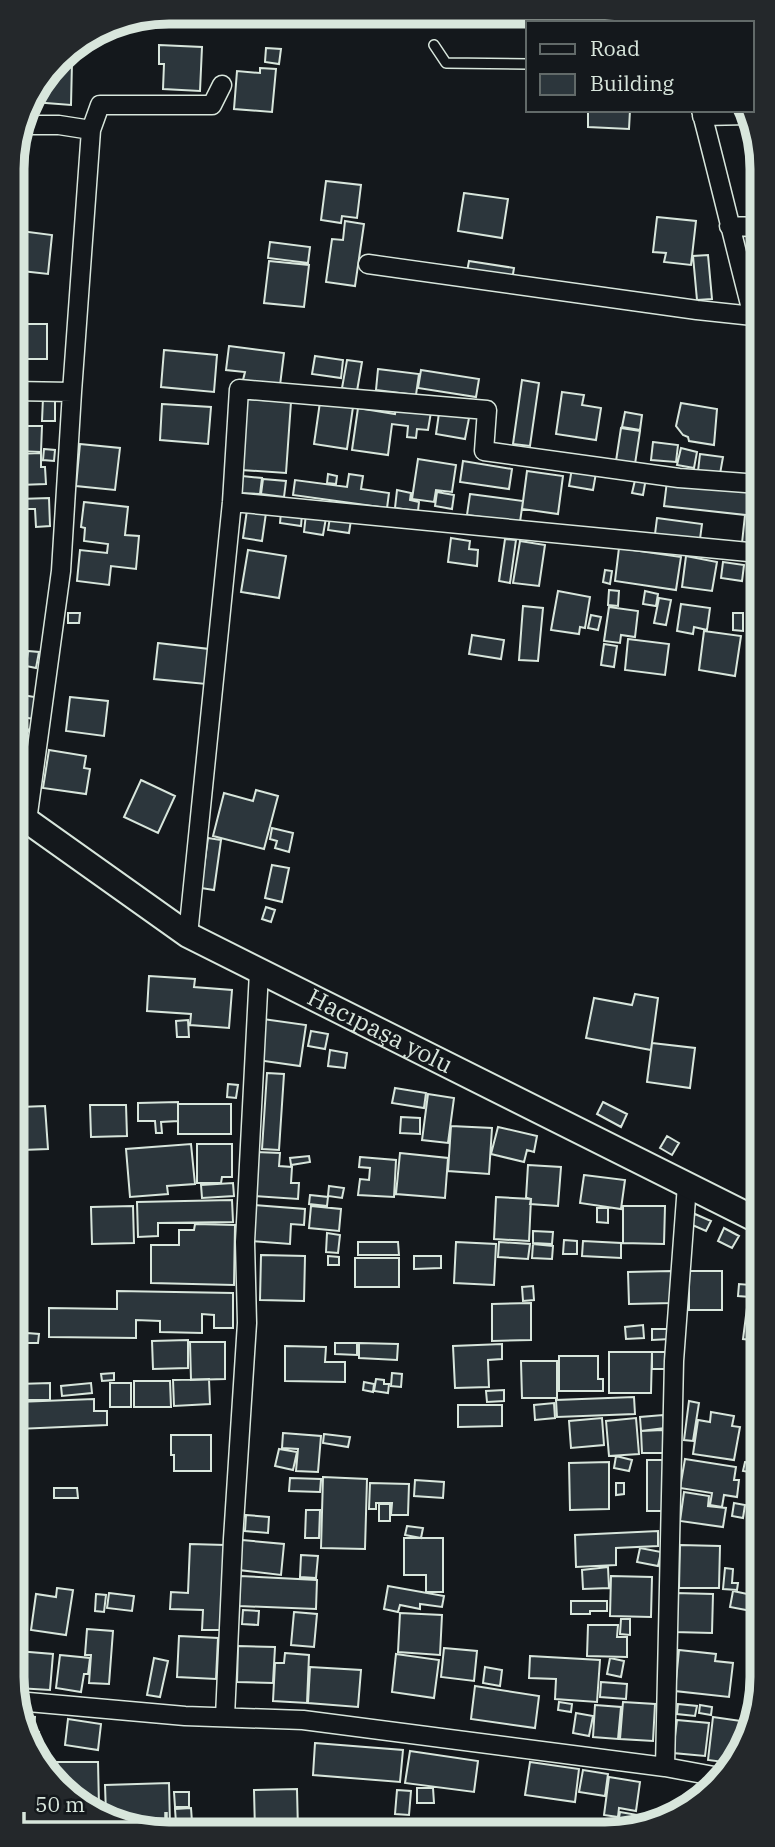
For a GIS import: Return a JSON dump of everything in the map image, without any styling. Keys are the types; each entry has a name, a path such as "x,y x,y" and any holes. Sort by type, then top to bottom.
{"main road":[{"name":"Hacıpaşa yolu","path":"25,819 188,935 750,1216"}],"street":[{"path":"25,794 61,571 91,130 100,105 212,105 222,85"},
{"path":"739,115 702,113 750,299"},
{"path":"32,125 59,125 91,130"},
{"path":"729,226 750,227"},
{"path":"368,264 750,319"},
{"path":"188,935 232,502 239,389 487,410 484,451 679,478 750,483"},
{"path":"25,391 72,392"},
{"path":"232,502 750,552"},
{"path":"225,1717 247,1323 245,1242 259,972"},
{"path":"665,1767 674,1361 687,1185"},
{"path":"27,1702 185,1716 303,1720 665,1767 712,1776"}],"lane":[{"path":"434,45 446,63 526,64"}],"building":[{"path":"159,45 202,47 200,91 163,89 164,64 159,64"},
{"path":"266,48 281,49 279,64 265,62"},
{"path":"72,63 71,105 41,103"},
{"path":"260,68 276,69 272,112 234,109 237,71 260,73"},
{"path":"588,112 630,112 629,129 588,127"},
{"path":"326,181 361,185 357,218 342,216 341,223 321,220"},
{"path":"464,193 508,199 502,238 458,231"},
{"path":"657,217 696,221 691,265 664,262 666,253 653,252"},
{"path":"345,221 364,224 355,286 326,282 332,239 343,240"},
{"path":"25,232 52,235 48,274 25,271"},
{"path":"270,242 310,247 308,263 268,258"},
{"path":"708,255 712,299 697,300 693,256"},
{"path":"269,261 309,265 304,307 264,303"},
{"path":"469,261 514,268 512,280 467,272"},
{"path":"25,324 47,324 47,359 25,359"},
{"path":"229,346 284,353 280,385 243,380 245,372 226,370"},
{"path":"164,350 217,355 214,392 161,387"},
{"path":"315,356 343,360 341,378 312,374"},
{"path":"347,360 362,362 357,391 342,388"},
{"path":"378,369 419,374 416,395 376,390"},
{"path":"421,370 479,379 476,397 418,388"},
{"path":"522,380 539,383 530,446 513,444"},
{"path":"562,392 584,395 582,405 601,408 596,440 556,434"},
{"path":"43,398 55,398 55,421 42,421"},
{"path":"246,399 291,402 286,473 241,470"},
{"path":"320,402 353,407 347,449 314,444"},
{"path":"681,403 717,409 714,445 689,441 688,437 683,435 676,426"},
{"path":"162,404 211,407 208,444 160,440"},
{"path":"358,408 395,414 396,408 431,412 428,430 417,429 416,438 407,437 408,426 392,424 388,455 352,450"},
{"path":"625,412 642,415 640,430 622,427"},
{"path":"439,413 469,418 465,439 436,434"},
{"path":"25,426 42,426 41,452 25,451"},
{"path":"621,428 640,431 635,464 616,461"},
{"path":"653,442 678,445 676,462 651,460"},
{"path":"80,444 120,448 115,490 76,486"},
{"path":"681,448 697,452 694,468 677,465"},
{"path":"44,449 55,450 54,461 43,460"},
{"path":"41,453 41,467 45,467 46,484 25,485 25,454"},
{"path":"700,454 723,457 720,474 698,471"},
{"path":"418,459 456,465 452,492 436,490 434,502 412,499"},
{"path":"463,461 512,469 509,489 460,482"},
{"path":"572,468 596,473 593,490 569,486"},
{"path":"527,471 563,476 558,514 522,509"},
{"path":"328,474 337,476 336,484 327,483"},
{"path":"349,474 363,476 361,489 389,493 387,508 293,495 295,480 347,487"},
{"path":"242,476 262,478 260,494 240,493"},
{"path":"636,476 646,478 643,495 632,493"},
{"path":"263,479 286,481 284,497 261,494"},
{"path":"667,481 750,490 750,544 742,543 745,515 664,506"},
{"path":"397,490 411,493 410,500 419,502 418,511 395,508"},
{"path":"437,492 454,495 452,509 435,506"},
{"path":"470,494 523,501 520,522 467,515"},
{"path":"49,498 50,526 36,527 35,509 25,509 25,499"},
{"path":"84,502 128,507 125,535 139,536 136,569 111,566 109,585 77,581 80,550 107,553 108,544 84,541 85,528 81,527"},
{"path":"247,510 266,513 262,541 243,538"},
{"path":"281,512 302,514 301,526 280,523"},
{"path":"306,514 326,518 323,535 304,532"},
{"path":"330,517 351,520 349,533 328,530"},
{"path":"657,518 702,524 700,539 655,534"},
{"path":"451,538 470,541 469,549 478,550 477,566 448,562"},
{"path":"505,539 516,540 510,583 499,581"},
{"path":"520,541 545,545 539,586 513,583"},
{"path":"619,548 681,557 676,590 615,581"},
{"path":"248,550 286,556 279,598 241,592"},
{"path":"686,556 717,562 712,591 682,587"},
{"path":"723,562 744,565 742,581 721,578"},
{"path":"605,570 612,571 610,584 603,582"},
{"path":"609,590 619,591 618,606 608,605"},
{"path":"558,591 590,597 585,628 580,627 579,634 551,630"},
{"path":"645,591 658,594 656,606 643,604"},
{"path":"659,598 671,600 666,625 654,623"},
{"path":"681,604 710,608 707,630 694,627 693,634 677,631"},
{"path":"523,606 543,608 538,661 519,660"},
{"path":"609,607 638,611 635,637 621,635 620,643 604,641"},
{"path":"68,613 80,613 79,623 68,623"},
{"path":"733,613 743,613 743,631 733,630"},
{"path":"591,615 601,617 598,630 588,628"},
{"path":"704,631 741,636 735,676 699,670"},
{"path":"472,635 504,640 501,659 469,654"},
{"path":"628,639 669,644 665,675 625,670"},
{"path":"158,643 209,649 206,684 154,679"},
{"path":"604,644 617,646 614,667 601,665"},
{"path":"28,651 39,652 36,668 26,666"},
{"path":"25,695 41,698 38,720 25,717"},
{"path":"70,697 108,701 104,736 66,731"},
{"path":"49,750 86,756 84,768 90,769 86,794 43,788"},
{"path":"141,780 175,796 158,833 124,817"},
{"path":"256,790 278,796 264,849 213,836 224,793 253,801"},
{"path":"272,828 293,833 289,852 275,848 277,841 270,839"},
{"path":"208,838 221,840 214,890 201,888"},
{"path":"272,865 289,868 282,902 265,898"},
{"path":"266,907 275,910 271,922 262,919"},
{"path":"149,976 195,979 194,987 232,990 229,1028 190,1025 191,1014 147,1011"},
{"path":"635,994 658,998 651,1050 586,1038 594,998 632,1005"},
{"path":"263,1019 306,1025 300,1066 257,1060"},
{"path":"188,1020 189,1037 177,1037 176,1021"},
{"path":"311,1031 328,1034 325,1049 308,1046"},
{"path":"652,1043 695,1048 690,1088 647,1082"},
{"path":"330,1050 347,1053 345,1068 328,1066"},
{"path":"267,1073 284,1074 279,1150 262,1149"},
{"path":"228,1084 238,1085 236,1098 227,1097"},
{"path":"395,1088 426,1093 424,1108 392,1103"},
{"path":"428,1094 454,1098 448,1143 422,1140"},
{"path":"178,1102 178,1121 161,1122 162,1133 156,1133 155,1121 138,1121 138,1103"},
{"path":"603,1102 627,1114 621,1127 597,1114"},
{"path":"178,1104 231,1104 231,1134 178,1134"},
{"path":"90,1105 126,1105 127,1136 91,1137"},
{"path":"45,1106 48,1149 24,1150 24,1107"},
{"path":"401,1117 420,1118 420,1134 400,1133"},
{"path":"451,1126 492,1128 489,1174 448,1171"},
{"path":"498,1127 537,1136 534,1152 527,1150 524,1162 491,1154"},
{"path":"667,1136 679,1143 672,1155 660,1148"},
{"path":"191,1144 195,1184 167,1186 168,1194 130,1197 126,1149"},
{"path":"197,1144 232,1144 232,1177 222,1177 221,1183 197,1183"},
{"path":"256,1152 280,1153 279,1166 292,1167 291,1183 299,1183 298,1199 253,1196"},
{"path":"400,1153 448,1158 445,1198 396,1194"},
{"path":"309,1156 310,1162 291,1165 290,1158"},
{"path":"360,1157 396,1160 394,1197 358,1195 360,1179 369,1180 370,1168 359,1167"},
{"path":"528,1165 561,1167 558,1206 530,1204 531,1199 526,1198"},
{"path":"584,1175 625,1180 621,1209 580,1203"},
{"path":"233,1183 234,1196 202,1198 201,1185"},
{"path":"329,1186 344,1188 342,1198 328,1196"},
{"path":"310,1195 328,1197 327,1206 309,1204"},
{"path":"496,1197 531,1199 529,1241 494,1239"},
{"path":"232,1200 233,1222 158,1223 158,1236 138,1237 137,1202"},
{"path":"253,1205 305,1209 304,1225 291,1224 290,1244 250,1241"},
{"path":"133,1206 134,1243 92,1244 91,1207"},
{"path":"311,1206 341,1209 339,1231 309,1228"},
{"path":"623,1206 665,1206 664,1244 623,1243"},
{"path":"597,1208 608,1208 608,1223 597,1222"},
{"path":"695,1214 711,1221 706,1231 690,1224"},
{"path":"195,1224 235,1225 234,1285 151,1283 151,1245 179,1245 179,1230 194,1230"},
{"path":"724,1228 739,1236 732,1248 718,1241"},
{"path":"533,1231 553,1232 552,1244 533,1243"},
{"path":"327,1233 340,1235 338,1253 326,1252"},
{"path":"564,1240 577,1241 577,1254 563,1254"},
{"path":"583,1241 621,1243 621,1258 582,1256"},
{"path":"358,1242 398,1242 399,1255 358,1255"},
{"path":"456,1242 496,1244 494,1285 454,1283"},
{"path":"499,1242 530,1244 528,1259 498,1257"},
{"path":"533,1244 553,1246 552,1259 532,1258"},
{"path":"261,1255 305,1256 304,1301 260,1300"},
{"path":"328,1256 339,1257 339,1265 328,1265"},
{"path":"414,1256 441,1256 441,1268 414,1269"},
{"path":"355,1258 399,1258 399,1287 355,1287"},
{"path":"671,1271 672,1303 629,1304 628,1272"},
{"path":"689,1271 722,1271 722,1310 689,1310"},
{"path":"739,1284 750,1285 750,1297 738,1296"},
{"path":"533,1286 534,1300 523,1301 522,1287"},
{"path":"117,1291 233,1293 233,1328 214,1328 214,1315 202,1314 202,1333 160,1332 160,1321 136,1320 136,1338 49,1337 49,1308 117,1309"},
{"path":"748,1300 750,1300 750,1340 743,1339"},
{"path":"531,1303 531,1340 492,1341 492,1304"},
{"path":"643,1325 644,1338 626,1339 625,1327"},
{"path":"652,1329 669,1329 670,1339 652,1340"},
{"path":"27,1333 39,1334 38,1343 27,1343"},
{"path":"188,1340 188,1368 153,1369 152,1341"},
{"path":"190,1342 225,1342 225,1379 191,1380"},
{"path":"335,1343 357,1343 357,1355 335,1354"},
{"path":"359,1343 398,1344 397,1360 359,1358"},
{"path":"502,1344 502,1359 488,1360 489,1387 455,1388 453,1346"},
{"path":"285,1346 326,1347 325,1362 345,1362 345,1382 285,1381"},
{"path":"609,1352 652,1352 651,1393 609,1393"},
{"path":"652,1352 668,1352 669,1369 652,1369"},
{"path":"559,1356 598,1356 598,1379 603,1379 603,1391 559,1391"},
{"path":"521,1361 557,1361 557,1398 522,1398"},
{"path":"114,1373 114,1380 102,1381 101,1374"},
{"path":"392,1373 402,1374 401,1387 391,1386"},
{"path":"209,1379 210,1404 174,1406 173,1380"},
{"path":"376,1379 389,1384 388,1393 374,1391"},
{"path":"134,1381 170,1381 171,1407 134,1407"},
{"path":"364,1382 374,1384 373,1392 363,1390"},
{"path":"50,1383 50,1400 24,1400 24,1384"},
{"path":"91,1383 92,1393 62,1396 61,1386"},
{"path":"110,1383 131,1383 131,1407 110,1407"},
{"path":"504,1390 504,1401 487,1402 486,1391"},
{"path":"634,1397 635,1414 557,1417 556,1400"},
{"path":"94,1399 94,1411 107,1411 107,1425 24,1429 24,1402"},
{"path":"689,1401 699,1403 693,1441 684,1440"},
{"path":"554,1403 555,1418 535,1420 534,1405"},
{"path":"458,1405 502,1405 502,1426 458,1427"},
{"path":"711,1412 734,1416 732,1426 740,1427 734,1460 693,1454 698,1420 710,1422"},
{"path":"663,1415 665,1428 641,1431 640,1417"},
{"path":"602,1418 604,1445 571,1448 569,1421"},
{"path":"636,1418 639,1454 609,1456 606,1421"},
{"path":"663,1430 664,1453 642,1453 641,1431"},
{"path":"283,1433 321,1436 318,1472 296,1471 298,1449 282,1448"},
{"path":"324,1434 350,1437 348,1447 323,1443"},
{"path":"171,1435 211,1435 211,1471 174,1471"},
{"path":"279,1449 297,1452 293,1470 275,1466"},
{"path":"616,1456 632,1460 629,1471 614,1468"},
{"path":"685,1459 736,1467 734,1480 739,1480 737,1497 724,1495 722,1507 710,1505 712,1493 680,1488"},
{"path":"647,1460 663,1460 663,1511 647,1511"},
{"path":"609,1462 609,1509 570,1510 569,1463"},
{"path":"745,1462 750,1463 750,1472 743,1471"},
{"path":"323,1477 367,1479 365,1549 321,1548"},
{"path":"290,1478 321,1479 320,1492 289,1491"},
{"path":"415,1480 444,1482 443,1498 414,1496"},
{"path":"370,1483 409,1484 408,1515 391,1515 392,1503 376,1503 376,1509 369,1509"},
{"path":"616,1483 624,1483 624,1494 616,1495"},
{"path":"24,1486 27,1486 24,1503"},
{"path":"54,1488 77,1488 78,1498 54,1498"},
{"path":"684,1492 709,1496 708,1506 726,1508 723,1527 680,1521"},
{"path":"734,1503 745,1505 743,1518 732,1516"},
{"path":"379,1504 390,1504 390,1521 379,1521"},
{"path":"306,1510 320,1510 319,1538 305,1538"},
{"path":"246,1515 269,1517 268,1533 245,1531"},
{"path":"407,1526 423,1528 421,1538 405,1535"},
{"path":"658,1531 658,1546 616,1548 616,1565 576,1567 575,1535"},
{"path":"404,1538 443,1538 443,1592 426,1592 426,1575 404,1575"},
{"path":"242,1540 284,1544 281,1575 239,1570"},
{"path":"190,1544 225,1545 222,1630 202,1630 203,1610 170,1609 171,1592 188,1593"},
{"path":"680,1545 720,1546 719,1588 679,1588"},
{"path":"640,1548 661,1552 658,1566 637,1562"},
{"path":"301,1555 318,1556 316,1578 300,1577"},
{"path":"608,1567 609,1588 583,1589 582,1570"},
{"path":"725,1568 733,1569 732,1583 738,1583 737,1590 723,1589"},
{"path":"240,1576 317,1580 316,1609 239,1606"},
{"path":"611,1576 652,1577 651,1617 610,1616"},
{"path":"388,1586 444,1596 442,1607 420,1604 420,1609 400,1605 398,1612 384,1609"},
{"path":"57,1588 73,1590 66,1635 31,1630 36,1594 56,1597"},
{"path":"733,1591 750,1595 750,1611 730,1607"},
{"path":"109,1593 134,1596 132,1611 107,1608"},
{"path":"675,1593 713,1594 712,1633 674,1632"},
{"path":"96,1594 106,1595 104,1612 95,1611"},
{"path":"571,1601 607,1601 607,1611 571,1614"},
{"path":"243,1610 259,1611 258,1625 242,1624"},
{"path":"294,1612 317,1614 314,1647 291,1645"},
{"path":"400,1613 442,1615 440,1655 398,1652"},
{"path":"621,1619 630,1619 630,1635 620,1634"},
{"path":"588,1625 618,1625 617,1637 627,1637 627,1657 587,1656"},
{"path":"87,1629 113,1631 109,1684 89,1683 91,1655 85,1655"},
{"path":"179,1636 218,1638 216,1679 177,1677"},
{"path":"238,1646 275,1647 273,1683 237,1682"},
{"path":"444,1648 477,1651 474,1681 441,1677"},
{"path":"679,1650 716,1654 715,1661 733,1663 729,1697 675,1691"},
{"path":"24,1652 53,1654 50,1690 25,1688"},
{"path":"285,1653 309,1655 307,1703 273,1701 275,1663 284,1663"},
{"path":"396,1654 439,1660 434,1698 392,1692"},
{"path":"60,1655 90,1658 88,1674 84,1674 81,1692 56,1688"},
{"path":"530,1656 600,1660 597,1702 555,1699 556,1679 529,1678"},
{"path":"154,1658 168,1661 160,1697 147,1695"},
{"path":"610,1658 624,1661 621,1677 607,1674"},
{"path":"310,1667 361,1670 358,1707 308,1703"},
{"path":"485,1667 502,1670 500,1686 483,1683"},
{"path":"601,1682 627,1684 626,1699 600,1697"},
{"path":"475,1686 539,1696 535,1728 471,1719"},
{"path":"559,1702 572,1704 571,1712 558,1710"},
{"path":"623,1702 655,1704 653,1741 620,1739"},
{"path":"678,1704 697,1706 695,1716 677,1714"},
{"path":"595,1705 621,1707 618,1739 593,1737"},
{"path":"700,1705 712,1707 711,1715 699,1713"},
{"path":"576,1713 593,1716 589,1736 573,1733"},
{"path":"30,1716 35,1717 34,1728"},
{"path":"713,1717 744,1721 736,1742 723,1762 708,1760"},
{"path":"68,1719 101,1724 98,1750 65,1745"},
{"path":"677,1720 709,1723 705,1756 673,1753"},
{"path":"315,1743 403,1750 400,1782 313,1775"},
{"path":"410,1751 478,1761 474,1792 405,1783"},
{"path":"57,1762 98,1762 99,1804 81,1792 58,1769"},
{"path":"530,1762 579,1769 575,1802 525,1795"},
{"path":"583,1770 608,1774 605,1796 579,1792"},
{"path":"609,1777 640,1782 636,1811 619,1808 618,1817 604,1815"},
{"path":"169,1783 170,1822 141,1820 106,1807 105,1785"},
{"path":"417,1788 433,1788 434,1803 417,1803"},
{"path":"297,1789 298,1822 255,1822 254,1790"},
{"path":"397,1790 411,1791 409,1815 395,1814"},
{"path":"174,1792 189,1792 189,1807 175,1807"},
{"path":"191,1808 192,1822 176,1822 175,1809"},
{"path":"620,1812 643,1816 643,1818 618,1821"}]}
